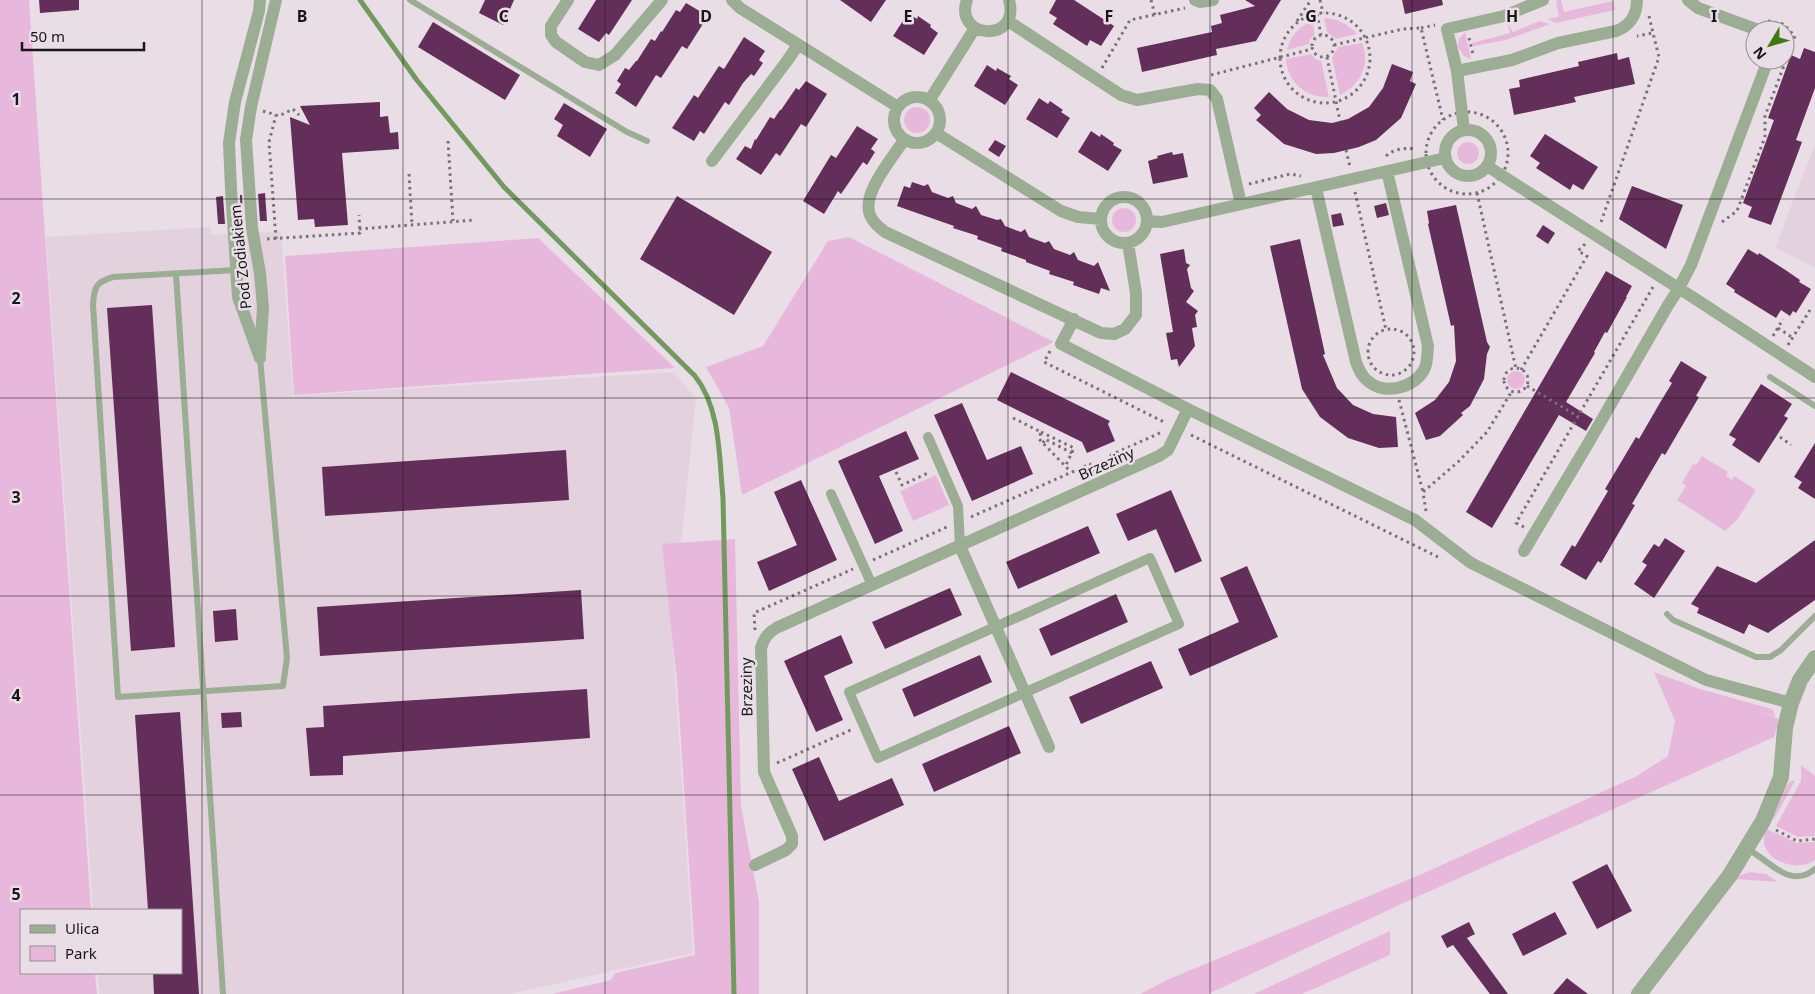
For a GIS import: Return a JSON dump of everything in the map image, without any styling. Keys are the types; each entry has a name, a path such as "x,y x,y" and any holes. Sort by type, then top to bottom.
{"street":[{"name":"Pod Zodiakiem","path":"260,0 235,102 229,143 238,297 260,358"},
{"name":"Pod Zodiakiem","path":"260,358 263,308 260,273 252,228 246,140 251,107 276,0"},
{"path":"568,0 551,26 551,35 556,42 585,62 599,64 615,55 662,0"},
{"path":"732,0 740,8 898,108"},
{"path":"967,0 966,17 975,28 989,32 1003,26 1008,21 1011,14 1009,0"},
{"path":"1197,1 1213,0"},
{"path":"1464,130 1469,110 1447,29 1504,16 1543,0"},
{"path":"1457,71 1512,60 1558,43 1624,28 1637,10 1637,0"},
{"path":"1688,0 1698,8 1745,25"},
{"path":"1008,21 1121,95 1137,100 1198,89 1210,90 1217,98 1241,204"},
{"path":"929,101 975,28"},
{"path":"712,161 798,45"},
{"path":"1524,551 1677,292 1691,265 1764,70"},
{"path":"915,97 929,101 934,105 940,119 936,133 925,142 918,144 904,140 895,129 894,122 898,108 902,102 915,97"},
{"path":"1464,130 1477,132 1487,141 1491,153 1487,166 1475,175 1460,175 1453,171 1445,158 1444,152 1448,140 1453,135 1464,130"},
{"path":"936,133 1061,211 1078,217 1101,219"},
{"path":"904,140 869,196 869,215 875,224 885,232 1101,333 1114,334 1126,329 1136,315 1136,292 1128,243"},
{"path":"1147,221 1162,222 1445,158"},
{"path":"1487,166 1502,175 1589,240 1815,377"},
{"path":"1316,188 1356,362 1361,374 1369,382 1380,387 1391,389 1402,387 1412,382 1424,370 1428,346 1387,171"},
{"path":"1125,197 1138,202 1143,208 1147,221 1143,233 1134,242 1119,243 1106,235 1101,219 1102,212 1111,201 1125,197"},
{"path":"1074,319 1061,344 1188,409 1415,520 1471,563 1706,680 1791,703"},
{"name":"Brzeziny","path":"755,865 786,850 792,844 792,836 764,772 761,648 763,640 769,633 776,628 1159,456 1168,450 1188,409"},
{"path":"928,437 958,506 960,546 1049,747"},
{"path":"831,494 872,585"},
{"path":"1150,558 1179,624 1025,692 878,758 848,692 1150,558"},
{"path":"1639,994 1725,881 1763,821 1781,777 1785,728 1791,703 1800,680 1815,658"}],"lane":[{"path":"410,0 627,132 647,141"},
{"path":"236,270 113,277 101,281 94,291 93,305 118,697 283,686 287,658 260,358"},
{"path":"176,274 223,994"},
{"path":"1770,377 1815,406"},
{"path":"1667,614 1674,620 1756,657 1770,657 1781,650 1815,616"},
{"path":"1747,849 1793,877 1801,877 1815,869"}],"path":[{"path":"1151,0 1155,15"},
{"path":"1294,26 1304,18 1323,13 1344,18 1356,26 1365,38 1370,59 1368,73 1355,92 1336,102 1316,102 1297,93 1284,76 1280,56 1283,43 1294,26 1311,0"},
{"path":"1320,0 1323,13"},
{"path":"1108,74 1102,69 1130,20 1195,6 1197,1"},
{"path":"1317,14 1322,35"},
{"path":"1465,25 1476,67"},
{"path":"1334,45 1403,29 1420,28 1442,120"},
{"path":"1521,370 1587,256 1578,250 1589,240 1600,225 1659,57 1653,33 1634,36"},
{"path":"1322,35 1328,36 1334,45 1333,52 1326,57 1316,55 1312,49 1314,40 1322,35"},
{"path":"1204,76 1312,49"},
{"path":"1326,57 1340,121"},
{"path":"1469,110 1480,114 1498,126 1508,144 1508,158 1502,175 1489,188 1477,193 1464,194 1445,188 1435,178 1427,162 1426,151 1433,131 1442,120 1469,110"},
{"path":"276,115 270,142 276,239"},
{"path":"448,140 453,222"},
{"path":"1346,150 1386,330"},
{"path":"409,174 412,225"},
{"path":"1477,193 1516,369"},
{"path":"254,239 360,233 359,215"},
{"path":"359,229 474,220"},
{"path":"1534,533 1516,522 1655,284 1677,292"},
{"path":"1786,348 1810,310"},
{"path":"1771,338 1783,319"},
{"path":"1778,328 1792,338"},
{"path":"1386,330 1400,332 1408,337 1412,346 1413,355 1410,363 1405,370 1397,374 1388,375 1380,372 1369,359 1368,349 1371,340 1386,330"},
{"path":"1061,344 1054,342 1044,362 1167,424 1164,431 1111,455 1115,466"},
{"path":"1516,369 1521,370 1528,377 1527,386 1520,392 1512,391 1507,387 1505,378 1508,372 1516,369"},
{"path":"1527,386 1579,416"},
{"path":"1423,492 1458,462 1487,432 1512,391"},
{"path":"1399,399 1423,492 1426,512 1415,520"},
{"path":"1013,418 1074,448 1065,467"},
{"path":"1041,432 1039,436 1043,443 1071,472"},
{"path":"1780,437 1791,445"},
{"path":"1043,443 1045,439 1072,453"},
{"path":"763,640 755,631 754,613 1090,464 1095,476 1100,474"},
{"path":"896,472 902,485 941,467"},
{"path":"772,765 863,724"},
{"path":"1772,826 1774,829 1797,841 1815,840"}],"shaded area":[{"path":"1815,144 1815,267 1775,248"},
{"path":"211,227 211,235 281,231 293,396 674,372 696,399 672,631 693,953 510,994 99,994 98,974 182,974 182,909 93,909 46,237"}],"green space":[{"path":"0,0 29,0 91,909 20,909 20,974 95,974 97,994 0,994"},
{"path":"1561,0 1564,12 1613,1 1615,10 1556,23 1547,19 1559,17 1556,1"},
{"path":"1324,18 1342,23 1350,27 1357,34 1336,39 1327,32"},
{"path":"1312,21 1315,34 1310,39 1309,44 1287,50 1290,40 1296,33"},
{"path":"1540,21 1550,24 1506,40 1473,46 1472,43 1510,33 1507,22 1513,32"},
{"path":"1465,32 1471,59 1464,56 1458,47 1459,39"},
{"path":"1362,43 1365,59 1362,73 1353,86 1340,95 1332,58 1338,47"},
{"path":"1311,54 1315,59 1321,61 1329,97 1313,95 1299,87 1290,75 1286,59"},
{"path":"917,107 926,111 930,120 926,129 917,133 908,129 904,120 908,111"},
{"path":"1468,142 1478,149 1479,153 1472,163 1468,164 1458,157 1457,153 1464,143"},
{"path":"1124,208 1129,209 1135,215 1135,225 1129,231 1124,232 1119,231 1113,225 1112,220 1113,215 1119,209"},
{"path":"849,237 1054,342 742,495 729,408 706,367 763,346 828,241"},
{"path":"538,238 675,368 294,395 285,256"},
{"path":"1512,371 1520,371 1525,376 1523,387 1512,389 1507,384 1507,376"},
{"path":"1702,456 1728,472 1726,476 1732,480 1734,476 1756,490 1737,520 1725,531 1677,500 1686,486 1682,483 1693,464 1696,465"},
{"path":"936,475 949,505 913,521 900,491"},
{"path":"735,539 741,806 759,902 759,994 552,994 611,980 615,973 695,955 677,681 662,544"},
{"path":"1654,672 1700,689 1772,709 1776,717 1759,711 1779,719 1774,737 1410,900 1208,994 1140,994 1169,979 1422,874 1635,777 1668,756 1675,721"},
{"path":"1801,765 1815,776 1815,836 1798,837 1776,826 1801,781"},
{"path":"1791,781 1795,781 1772,820 1787,785"},
{"path":"1767,829 1797,843 1815,842 1815,860 1806,864 1796,865 1786,864 1777,860 1765,847 1764,838"},
{"path":"1750,872 1766,874 1778,882 1735,879"},
{"path":"1390,931 1390,955 1302,994 1254,994"}],"building":[{"path":"39,0 79,0 79,10 40,13"},
{"path":"485,0 514,0 503,25 479,13"},
{"path":"596,0 632,0 609,35 606,33 599,42 578,29"},
{"path":"840,0 886,0 871,22"},
{"path":"1056,0 1074,0 1114,26 1101,46 1090,40 1087,46 1053,24 1057,18 1049,13"},
{"path":"1245,0 1281,0 1256,41 1216,49 1217,55 1142,72 1137,48 1212,32 1211,26 1222,23 1220,15 1255,6"},
{"path":"1402,0 1442,0 1443,5 1405,14"},
{"path":"686,3 708,16 687,49 682,46 661,78 656,75 636,107 615,93 621,84 617,81 625,68 629,70 637,61 651,39 655,41 676,10 680,12"},
{"path":"908,13 917,19 918,16 931,25 930,27 938,33 924,55 893,36"},
{"path":"433,22 520,75 505,100 418,47"},
{"path":"744,37 765,51 759,60 763,63 754,76 751,74 743,83 729,105 725,102 704,134 700,131 694,141 672,128 694,95 698,98 719,66 724,69"},
{"path":"1804,48 1815,52 1815,88 1796,140 1802,142 1771,225 1748,217 1752,207 1743,203 1774,120 1768,118 1786,70 1795,70 1795,57 1800,59"},
{"path":"1617,53 1618,60 1629,57 1635,84 1574,97 1576,102 1514,115 1509,89 1520,87 1519,80 1579,66 1578,62"},
{"path":"1392,64 1413,72 1410,81 1416,84 1401,118 1376,140 1359,147 1334,153 1316,154 1284,144 1256,120 1261,115 1254,108 1269,92 1287,109 1309,120 1332,123 1348,119 1369,107 1383,88"},
{"path":"987,65 996,71 997,68 1011,76 1009,79 1018,85 1005,105 974,86"},
{"path":"806,81 827,94 806,127 801,124 780,156 776,153 761,175 736,159 745,146 751,149 755,139 770,117 774,119 796,88 799,90"},
{"path":"1039,98 1048,104 1050,101 1063,110 1061,112 1070,118 1057,138 1026,119"},
{"path":"380,102 380,117 388,116 390,133 398,132 399,149 342,153 348,225 315,227 314,219 298,220 290,117 310,125 300,106"},
{"path":"564,103 607,129 590,157 557,136 563,125 554,119"},
{"path":"857,126 878,139 871,149 875,152 867,165 863,162 841,194 838,191 824,214 803,201 831,155 836,158"},
{"path":"1091,131 1100,137 1101,134 1122,150 1108,171 1078,152"},
{"path":"1545,134 1598,167 1583,190 1573,184 1570,190 1536,168 1540,163 1530,156"},
{"path":"995,140 1006,146 999,157 988,150"},
{"path":"1172,152 1173,155 1183,153 1188,177 1153,184 1148,161 1158,158 1157,156"},
{"path":"912,182 924,186 928,184 932,192 948,198 953,196 956,203 972,209 976,206 981,215 997,220 1001,219 1005,226 1021,232 1025,229 1029,237 1045,243 1049,241 1054,249 1070,255 1074,252 1078,260 1094,266 1098,262 1110,291 1101,288 1099,294 1073,285 1074,282 1049,274 1050,271 1001,251 1002,248 977,239 978,236 897,206 904,186 910,188"},
{"path":"1632,186 1683,205 1666,249 1619,219"},
{"path":"265,193 267,221 260,221 258,194"},
{"path":"240,195 242,195 243,222 241,223"},
{"path":"223,196 225,224 218,224 216,197"},
{"path":"677,196 772,252 734,315 640,259"},
{"path":"1386,203 1389,215 1377,218 1374,206"},
{"path":"1456,205 1487,342 1490,347 1487,354 1484,379 1470,406 1440,436 1426,440 1415,413 1435,400 1449,382 1456,361 1454,325 1451,326 1428,224 1427,211"},
{"path":"1341,213 1344,225 1333,227 1331,215"},
{"path":"1543,225 1555,233 1548,244 1536,236"},
{"path":"1300,239 1325,354 1323,355 1337,388 1353,405 1373,414 1396,417 1398,447 1379,448 1348,438 1320,417 1302,389 1270,246"},
{"path":"1184,249 1186,263 1190,265 1187,269 1191,288 1194,291 1186,302 1198,311 1195,315 1197,327 1192,328 1195,346 1179,367 1177,359 1171,360 1166,333 1173,332 1160,254"},
{"path":"1748,249 1758,255 1759,253 1811,289 1796,313 1793,311 1790,316 1781,310 1776,318 1734,292 1735,290 1726,284"},
{"path":"1606,271 1632,286 1607,333 1605,332 1566,402 1593,419 1586,431 1559,415 1492,528 1466,512"},
{"path":"152,305 175,647 131,651 107,308"},
{"path":"1681,361 1707,377 1696,396 1699,397 1665,455 1662,453 1632,504 1635,505 1601,563 1598,561 1586,580 1560,565 1572,545 1575,547 1608,491 1605,489 1636,437 1639,439 1672,383 1669,381"},
{"path":"1011,372 1110,421 1108,424 1115,441 1087,453 1082,442 997,400"},
{"path":"1761,384 1792,404 1784,416 1788,418 1759,463 1732,445 1736,439 1729,435"},
{"path":"962,403 987,460 1021,446 1033,474 972,501 934,415"},
{"path":"906,431 919,459 879,476 903,531 875,544 838,461"},
{"path":"1815,443 1815,499 1798,488 1802,482 1794,477"},
{"path":"566,450 569,500 325,516 322,467"},
{"path":"801,480 837,560 769,591 757,562 797,545 774,492"},
{"path":"1171,490 1202,561 1175,573 1156,529 1128,541 1116,514"},
{"path":"1088,526 1100,553 1018,589 1006,562"},
{"path":"1665,538 1685,551 1654,598 1634,584 1647,565 1642,562 1654,544 1659,547"},
{"path":"1815,540 1815,600 1768,633 1749,624 1744,634 1697,613 1699,608 1691,604 1717,566 1756,583"},
{"path":"1247,566 1278,637 1190,676 1178,649 1239,622 1220,578"},
{"path":"950,588 962,615 885,649 872,622"},
{"path":"581,590 584,639 320,656 317,607"},
{"path":"1116,594 1128,622 1051,656 1039,629"},
{"path":"236,609 238,640 215,642 213,611"},
{"path":"841,635 853,663 824,676 843,720 816,732 784,661"},
{"path":"980,655 992,682 914,717 902,689"},
{"path":"1151,661 1163,688 1081,724 1069,697"},
{"path":"587,689 590,738 343,756 343,775 310,776 306,728 324,727 323,706"},
{"path":"180,712 199,994 154,994 153,974 182,974 182,909 148,909 135,715"},
{"path":"241,712 242,727 222,728 221,713"},
{"path":"1009,726 1021,753 934,792 922,764"},
{"path":"819,757 839,801 892,778 904,805 824,841 792,769"},
{"path":"1607,864 1632,911 1597,929 1572,882"},
{"path":"1555,912 1567,934 1523,956 1512,934"},
{"path":"1469,922 1475,934 1467,938 1508,994 1490,994 1453,945 1447,948 1441,936"},
{"path":"1567,978 1572,982 1588,994 1553,994"}],"waterway":[{"path":"360,0 416,79 504,187 695,376 704,389 710,403 717,434 723,498 734,994"}]}
